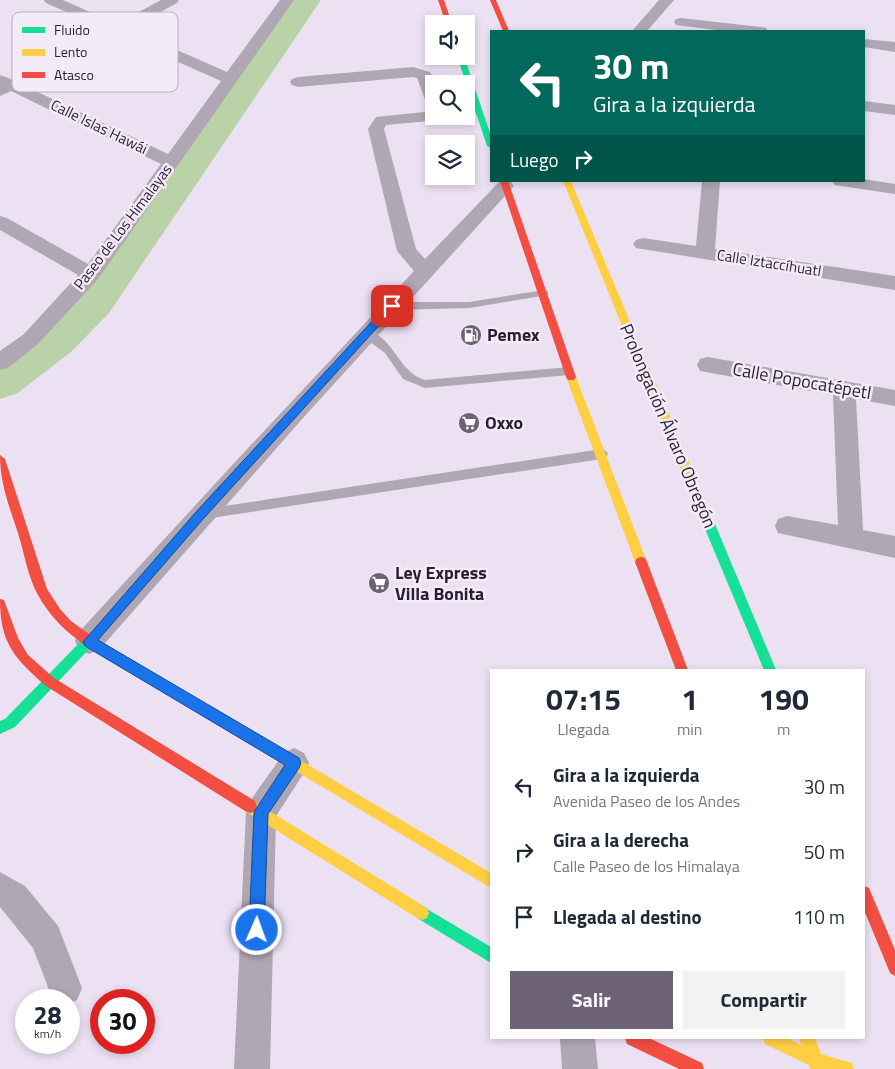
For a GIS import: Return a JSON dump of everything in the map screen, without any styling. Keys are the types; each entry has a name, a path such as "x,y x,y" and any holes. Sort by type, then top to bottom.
{"main road":[{"path":"441,0 446,15"},
{"path":"493,0 506,30"},
{"path":"463,65 490,143"},
{"name":"Prolongación Álvaro Obregón","path":"567,182 770,669"},
{"path":"504,184 544,293 569,371 602,454 682,669"},
{"path":"0,459 42,591 66,625 89,642 490,880"},
{"path":"0,604 13,640 24,659 50,682 490,955"},
{"path":"3,730 89,642"},
{"path":"865,895 895,968"},
{"path":"635,1039 696,1069"},
{"path":"773,1039 816,1065 846,1069"},
{"path":"807,1039 816,1065"}],"street":[{"path":"51,0 80,12"},
{"path":"149,12 172,0"},
{"name":"Paseo de Los Himalayas","path":"0,362 31,339 90,274 287,0"},
{"path":"640,30 668,0"},
{"path":"681,22 744,30"},
{"path":"865,43 895,47"},
{"path":"178,55 230,79"},
{"path":"298,82 414,72 424,75 425,78"},
{"name":"Calle Islas Hawái","path":"19,92 171,162"},
{"path":"865,106 895,110"},
{"path":"425,116 382,121 378,123 376,129 407,251 425,271"},
{"path":"705,254 711,182"},
{"path":"848,182 895,189"},
{"path":"89,642 200,515 504,184"},
{"path":"0,222 90,274"},
{"name":"Calle Iztaccíhuatl","path":"644,244 895,283"},
{"name":"Calle Popocatépetl","path":"708,365 895,398"},
{"path":"844,389 851,539"},
{"path":"786,526 895,547"},
{"path":"252,1069 261,812 294,763"},
{"path":"0,888 14,897 46,938 65,988"},
{"path":"578,1039 580,1069"}],"lane":[{"path":"392,306 469,305 544,293"},
{"path":"366,333 383,345 393,356 404,376 414,382 425,384 569,371"},
{"path":"200,515 602,454"}],"waterway":[{"path":"0,380 55,339 93,302 305,0"}],"traffic: fast":[{"path":"463,65 490,143"},
{"path":"706,517 770,669"},
{"path":"0,728 10,723 89,641"},
{"path":"422,913 490,955"}],"traffic: slow":[{"path":"567,182 706,517"},
{"path":"571,377 641,562"},
{"path":"151,678 490,880"},
{"path":"250,806 422,913"},
{"path":"773,1039 815,1060 846,1069"},
{"path":"807,1039 818,1069"}],"traffic: jam":[{"path":"441,0 446,15"},
{"path":"493,0 506,30"},
{"path":"504,182 571,377"},
{"path":"0,459 42,591 56,613 67,625 89,641 151,678"},
{"path":"641,562 682,669"},
{"path":"0,604 13,640 24,659 50,682 250,806"},
{"path":"865,895 895,968"},
{"path":"635,1039 696,1069"}],"place":[{"name":"Pemex","path":"471,335"},
{"name":"Oxxo","path":"469,423"},
{"name":"Ley Express Villa Bonita","path":"379,583"}],"route":[{"path":"257,930 261,812 294,763 89,642 200,515 392,306"}]}
